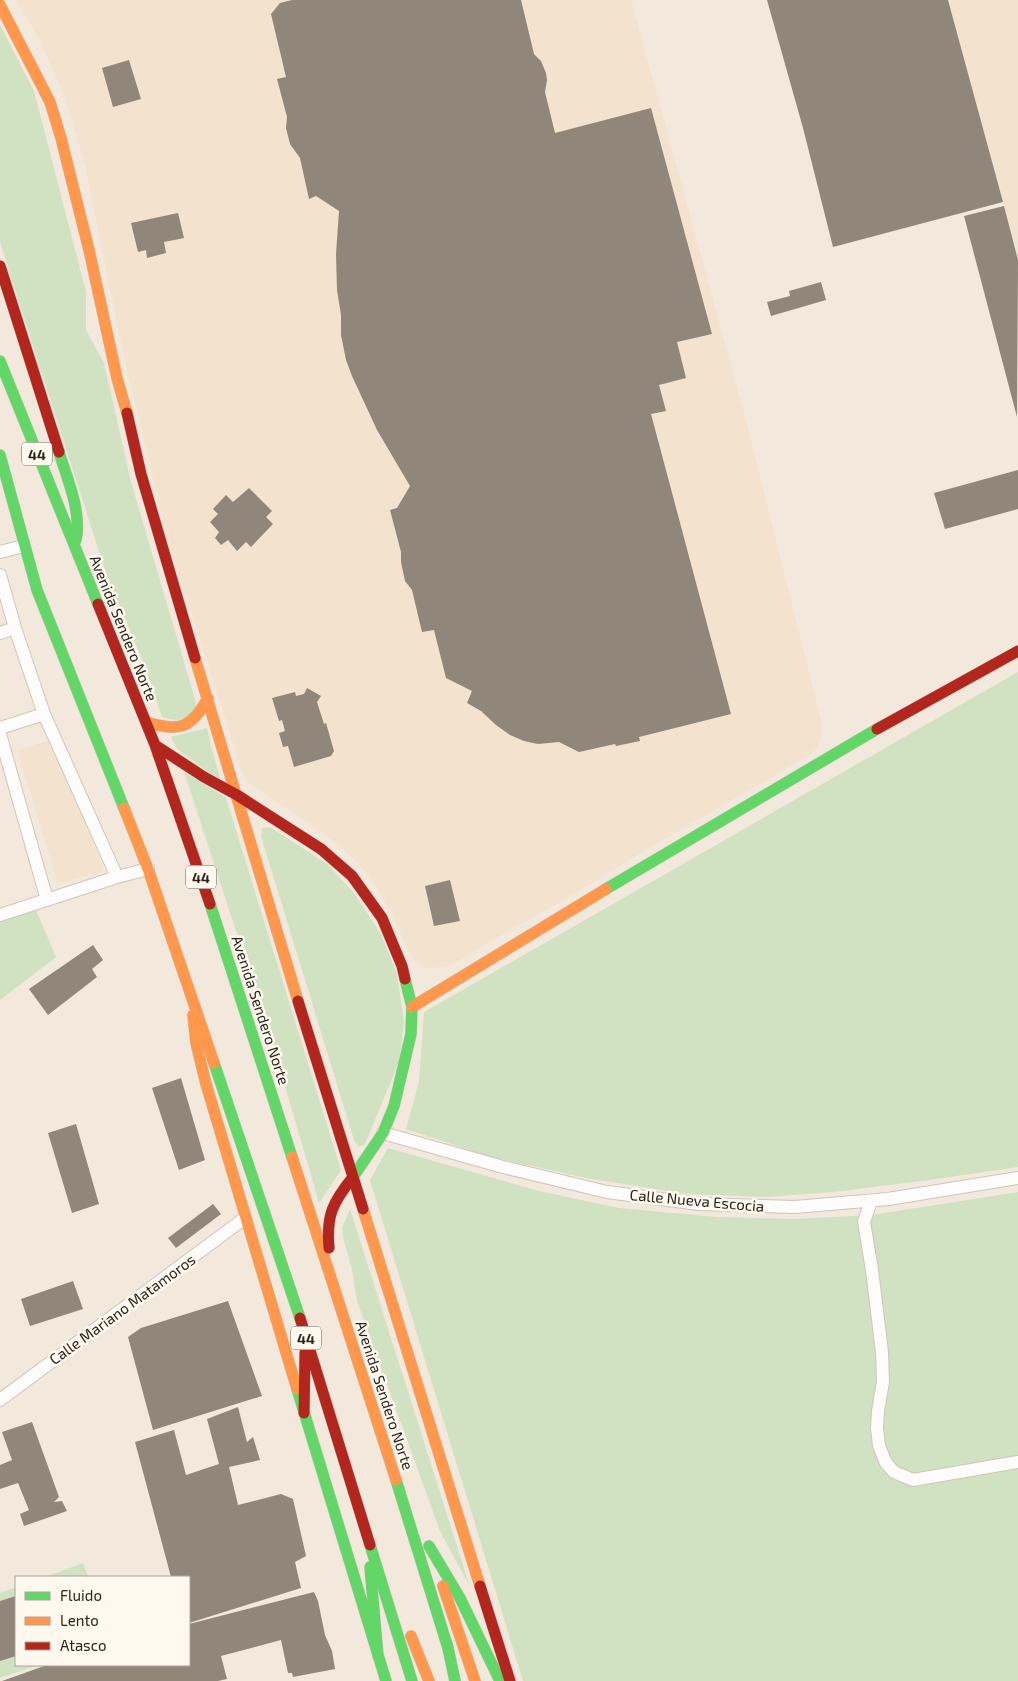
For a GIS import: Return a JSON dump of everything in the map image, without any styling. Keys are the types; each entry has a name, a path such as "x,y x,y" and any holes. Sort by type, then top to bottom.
{"main road":[{"path":"0,5 50,102 61,138 141,474 294,987 510,1681"},
{"path":"0,266 72,494 78,533 74,547"},
{"name":"Avenida Sendero Norte","path":"0,361 155,745 228,956 406,1512 448,1648 455,1681"},
{"name":"44","path":"0,456 37,590 148,869 192,997 306,1338 367,1530 412,1681"},
{"path":"8,527 15,538 24,545"},
{"path":"412,1007 553,920 844,747 1018,651"},
{"path":"146,722 163,728 177,728 188,725 200,714 208,698"},
{"path":"155,745 321,849 352,876 382,918 402,966 412,1007 411,1034 394,1106 383,1133 353,1178 336,1199 330,1210 328,1220 329,1248 344,1316"},
{"path":"192,997 196,1043 206,1084 386,1681"},
{"path":"304,1413 306,1338"},
{"path":"306,1338 331,1383"},
{"path":"406,1512 460,1598 500,1681"},
{"path":"367,1530 372,1606 378,1656"},
{"path":"429,1546 475,1681"},
{"path":"407,1621 412,1640 430,1681"}],"street":[{"path":"0,552 24,545"},
{"path":"0,575 15,628 44,714 116,877"},
{"path":"0,633 15,628"},
{"path":"0,728 44,714"},
{"path":"0,734 47,900"},
{"path":"0,915 116,877 148,869"},
{"name":"Calle Nueva Escocia","path":"383,1133 503,1167 607,1192 699,1204 794,1207 871,1201 1018,1178"},
{"path":"871,1201 864,1222 882,1352 883,1382 877,1428 879,1446 886,1463 894,1472 913,1480 1018,1462"},
{"name":"Calle Mariano Matamoros","path":"0,1400 245,1218"}],"shaded area":[{"path":"16,0 631,0 743,409 822,724 822,734 817,748 810,755 459,961 448,966 431,968 424,967 416,962 406,947 395,919 383,898 370,877 355,860 328,837 245,780 174,559 159,504 124,357 85,165 59,83 37,35"},
{"path":"948,0 1018,0 1018,260 1003,202"},
{"path":"52,740 104,871 58,883 17,750"}],"green space":[{"path":"0,25 34,91 86,292 86,330 104,363 131,482 197,706 190,714 179,720 162,717 144,664 106,573 0,242"},
{"path":"1018,672 1018,1167 834,1192 765,1197 686,1194 586,1178 487,1156 406,1129 419,1082 424,1012"},
{"path":"207,728 221,781 177,749 171,737"},
{"path":"184,772 226,798 341,1170 319,1203 269,1031"},
{"path":"270,827 327,864 354,893 381,934 397,974 404,1022 399,1062 365,1144 359,1147 354,1140 261,836 262,828"},
{"path":"36,910 56,957 0,1000 0,922"},
{"path":"388,1148 539,1191 619,1208 717,1217 795,1219 872,1215 1018,1192 1018,1681 523,1681 370,1180"},
{"path":"350,1209 470,1587 440,1531 357,1301 352,1269 342,1228"},
{"path":"83,1563 88,1576 48,1576"},
{"path":"15,1587 15,1666 36,1666 0,1678 0,1593"}],"building":[{"path":"292,0 521,0 534,54 541,61 546,73 545,92 555,133 651,108 712,334 677,342 686,378 659,385 666,411 651,414 731,714 639,737 640,741 579,752 559,742 538,744 510,735 481,711 467,703 472,691 446,678 434,630 422,632 412,590 405,581 401,552 390,510 397,508 410,486 377,430 346,360 341,335 341,315 337,290 336,254 339,211 316,196 309,199 300,158 290,144 286,128 287,117 277,79 286,77 271,14 280,3"},
{"path":"767,0 948,0 1003,202 833,247 803,128"},
{"path":"129,60 141,99 113,107 102,68"},
{"path":"1004,206 1018,260 1017,417 964,216"},
{"path":"178,213 184,238 164,242 166,253 147,258 146,250 138,252 131,223"},
{"path":"821,282 826,300 771,316 767,302 790,296 789,291"},
{"path":"1018,470 1018,509 945,529 934,493"},
{"path":"249,488 272,511 266,517 273,524 251,547 246,542 237,551 228,540 221,545 215,538 219,532 210,522 218,514 213,509 226,495 233,502"},
{"path":"307,688 321,696 317,702 324,724 326,723 334,751 331,756 294,767 288,746 283,747 279,733 285,731 282,720 279,721 272,698 295,692 296,696 304,694"},
{"path":"450,880 460,921 434,926 425,886"},
{"path":"93,945 103,960 92,969 97,977 48,1015 29,989"},
{"path":"181,1078 205,1160 179,1170 152,1088"},
{"path":"76,1124 99,1204 72,1213 48,1133"},
{"path":"213,1204 221,1214 176,1248 168,1238"},
{"path":"73,1281 83,1309 30,1326 21,1299"},
{"path":"228,1301 262,1396 153,1430 128,1337 141,1328"},
{"path":"238,1407 247,1442 253,1437 260,1460 229,1467 238,1505 281,1494 293,1499 306,1556 295,1562 301,1588 190,1623 190,1576 171,1576 135,1442 174,1430 186,1475 219,1464 207,1419"},
{"path":"32,1422 59,1497 54,1502 62,1501 67,1511 24,1526 20,1514 29,1510 18,1483 0,1489 0,1465 12,1460 2,1432"},
{"path":"314,1592 318,1601 325,1635 332,1651 335,1669 293,1677 292,1673 288,1673 281,1640 221,1656 227,1679 218,1681 2,1681 44,1666 190,1666 190,1624"},
{"path":"15,1596 15,1656 0,1661 0,1601"}],"traffic: fast":[{"path":"0,361 98,604"},
{"path":"59,452 75,507 77,518 76,540"},
{"path":"0,455 37,590 124,808"},
{"path":"606,889 877,729"},
{"path":"210,904 292,1157"},
{"path":"353,1177 383,1133 394,1106 411,1034 412,1007 405,979"},
{"path":"214,1063 300,1318"},
{"path":"297,1389 386,1681"},
{"path":"396,1480 448,1648 455,1681"},
{"path":"370,1545 412,1681"},
{"path":"429,1546 460,1598 500,1681"},
{"path":"370,1567 378,1656"}],"traffic: slow":[{"path":"0,5 50,102 89,250 117,378 127,413"},
{"path":"195,658 298,1001"},
{"path":"146,722 167,727 183,725 190,722 196,716 208,698"},
{"path":"124,808 148,869 214,1063"},
{"path":"412,1007 606,889"},
{"path":"193,1015 196,1043 206,1084 297,1389"},
{"path":"292,1157 396,1480"},
{"path":"363,1209 480,1586"},
{"path":"443,1586 475,1681"},
{"path":"411,1636 429,1681"}],"traffic: jam":[{"path":"0,266 59,452"},
{"path":"127,413 141,474 195,658"},
{"path":"98,604 155,745 210,904"},
{"path":"877,729 1018,651"},
{"path":"155,745 204,777 237,795"},
{"path":"237,795 321,849 352,876 382,918 402,966 405,979"},
{"path":"298,1001 363,1209"},
{"path":"329,1248 328,1236 332,1210 340,1194 353,1177"},
{"path":"300,1318 370,1545"},
{"path":"304,1413 305,1353"},
{"path":"480,1586 510,1681"}]}
